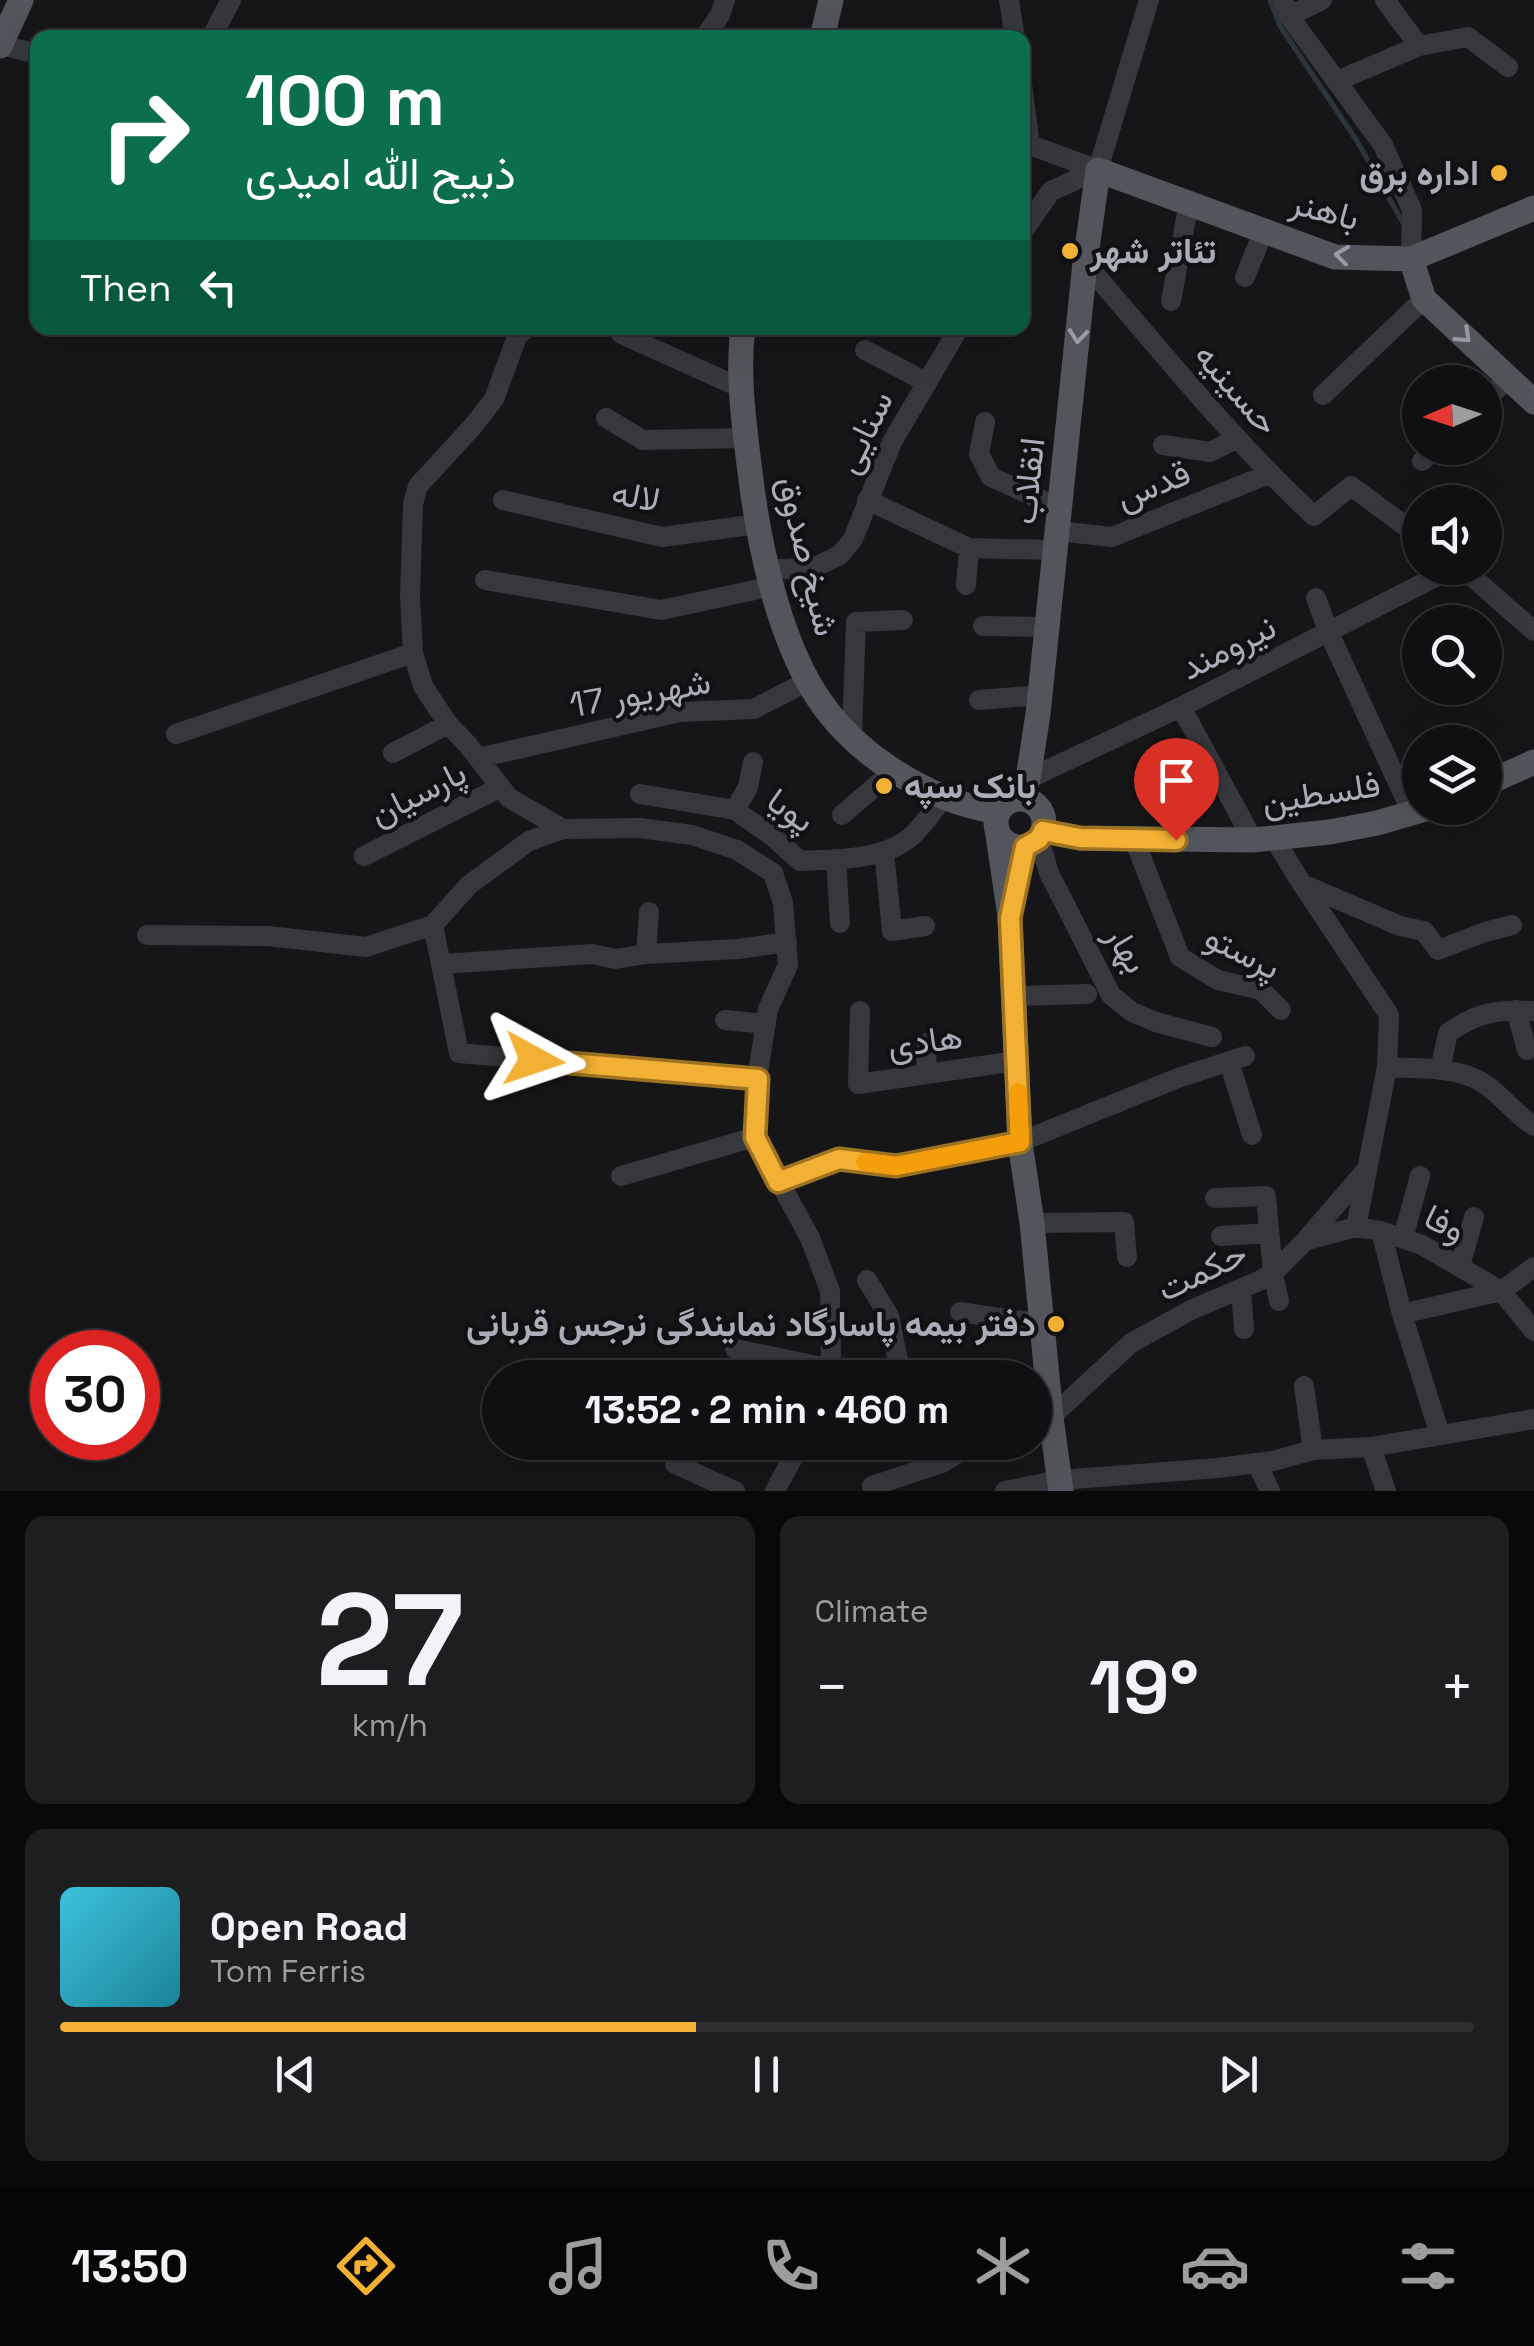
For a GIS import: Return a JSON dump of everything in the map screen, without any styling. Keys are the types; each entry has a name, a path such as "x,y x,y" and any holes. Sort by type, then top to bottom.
{"main road":[{"path":"0,46 21,0"},
{"path":"824,30 831,0"},
{"name":"باهنر","path":"1098,170 1335,257 1411,259 1534,208"},
{"name":"انقلاب","path":"1025,789 1040,696 1098,170"},
{"path":"1411,259 1424,299 1534,402"},
{"name":"شیخ صدوق","path":"743,335 741,388 758,524 784,625 815,694 852,736 894,770 920,787 981,809 998,823 1009,846 1036,839"},
{"path":"1502,776 1534,762"},
{"path":"1010,918 1043,817 1025,789 1008,802 998,823 1010,918 1020,1142 1032,1223 1042,1360"},
{"name":"فلسطین","path":"1036,839 1264,839 1330,832 1402,814"},
{"path":"1052,1452 1061,1486"}],"street":[{"path":"215,30 231,0"},
{"path":"710,30 725,0"},
{"path":"1010,0 1014,30"},
{"path":"1098,170 1149,0"},
{"path":"1322,0 1286,8 1383,145 1412,210 1411,259"},
{"path":"1385,0 1419,46"},
{"path":"1336,81 1419,46 1468,37 1508,68"},
{"path":"0,46 30,52"},
{"path":"1030,145 1098,170"},
{"path":"1030,221 1050,190 1098,170"},
{"path":"1171,301 1189,202"},
{"path":"1246,277 1264,230"},
{"name":"حسینیه","path":"1085,263 1236,439 1314,516 1351,486 1402,523"},
{"name":"حسینیه","path":"1322,395 1424,299"},
{"path":"519,335 494,398 418,486 413,504 410,596 413,653 423,686 448,724 508,798 562,828"},
{"path":"622,335 741,388"},
{"name":"سنایی","path":"771,578 815,567 840,555 853,539 892,442 955,335"},
{"path":"865,350 926,382"},
{"path":"1502,384 1508,378"},
{"path":"606,418 643,440 746,438"},
{"path":"984,422 979,454 990,477 1058,530"},
{"path":"1163,445 1210,452 1236,439"},
{"name":"قدس","path":"1058,530 1112,537 1269,474"},
{"name":"لاله","path":"503,500 662,537 758,524"},
{"path":"867,500 969,548 1058,530"},
{"path":"966,584 969,548"},
{"path":"486,580 662,610 771,578"},
{"name":"نیرومند","path":"1025,789 1420,585"},
{"path":"1481,585 1534,631"},
{"path":"1316,598 1329,632 1402,775"},
{"path":"852,736 856,622 903,620"},
{"path":"983,626 1047,627"},
{"path":"176,734 413,653"},
{"name":"17 شهریور","path":"478,758 680,712 754,709 808,681"},
{"path":"979,700 1040,696"},
{"path":"1181,708 1264,839 1302,884 1390,1015 1387,1067 1356,1227"},
{"path":"393,753 448,724"},
{"path":"735,810 748,788 752,762"},
{"path":"842,815 894,770"},
{"name":"پارسیان","path":"364,856 501,787"},
{"name":"پویا","path":"640,794 735,810 800,861 884,852 912,836 945,798"},
{"path":"147,935 268,936 366,947 432,925 469,884 530,842 562,828 640,828 692,835 736,850 773,872 783,902 788,966 768,1008 755,1137 810,1238 830,1291 830,1360"},
{"name":"بهار","path":"1036,839 1111,994 1132,1012 1212,1037"},
{"name":"پرستو","path":"1134,839 1180,957 1218,980 1261,990 1281,1010"},
{"path":"884,852 892,932 925,926"},
{"path":"836,859 840,922"},
{"path":"1302,884 1400,926 1424,932 1438,950 1512,925"},
{"path":"646,954 649,912"},
{"path":"432,925 459,1053 758,1079"},
{"path":"442,964 592,954 615,958 787,942"},
{"path":"1012,996 1087,994"},
{"path":"1440,1070 1448,1033 1462,1023 1498,1010 1525,1011 1527,1050"},
{"name":"هادی","path":"860,1011 858,1084 1016,1062"},
{"path":"725,1020 766,1024"},
{"path":"926,1074 927,1044"},
{"path":"778,1182 839,1159 896,1166 1020,1142 1178,1078 1237,1059 1252,1135"},
{"path":"1387,1067 1463,1074 1481,1082 1534,1126"},
{"path":"621,1176 755,1137"},
{"name":"حکمت","path":"1052,1410 1131,1344 1191,1310 1273,1273 1368,1167"},
{"path":"1403,1238 1420,1176"},
{"path":"1215,1198 1266,1196 1279,1301"},
{"path":"1460,1266 1474,1216"},
{"path":"1032,1223 1124,1222 1127,1257"},
{"name":"وفا","path":"1305,1240 1356,1227 1422,1245 1502,1291 1534,1331"},
{"path":"1380,1231 1440,1435"},
{"path":"1221,1236 1270,1234"},
{"path":"1402,1314 1502,1291 1534,1267"},
{"path":"866,1280 889,1316 898,1360"},
{"path":"1241,1289 1244,1329"},
{"path":"960,1312 1042,1324"},
{"path":"735,1349 776,1360"},
{"path":"1304,1386 1313,1450"},
{"path":"1006,1491 1143,1482 1313,1450 1371,1447 1534,1419"},
{"path":"1371,1447 1386,1491"},
{"path":"784,1488 794,1460"},
{"path":"872,1486 948,1460"},
{"path":"1256,1463 1270,1491"},
{"path":"675,1464 736,1491"}],"waterway":[{"path":"1270,0 1280,26 1357,141 1403,223"}],"slow traffic":[{"path":"865,1162 896,1166 1020,1142 1018,1092"}],"place":[{"name":"اداره برق","path":"1499,173"},
{"name":"تئاتر شهر","path":"1070,251"},
{"name":"بانک سپه","path":"884,786"},
{"name":"دفتر بیمه پاسارگاد نمایندگی نرجس قربانی","path":"1056,1324"}],"route":[{"path":"534,1060 758,1079 755,1137 778,1182 839,1159 896,1166 1020,1142 1010,918 1025,847 1039,839 1043,831 1080,838 1176,840"}]}
